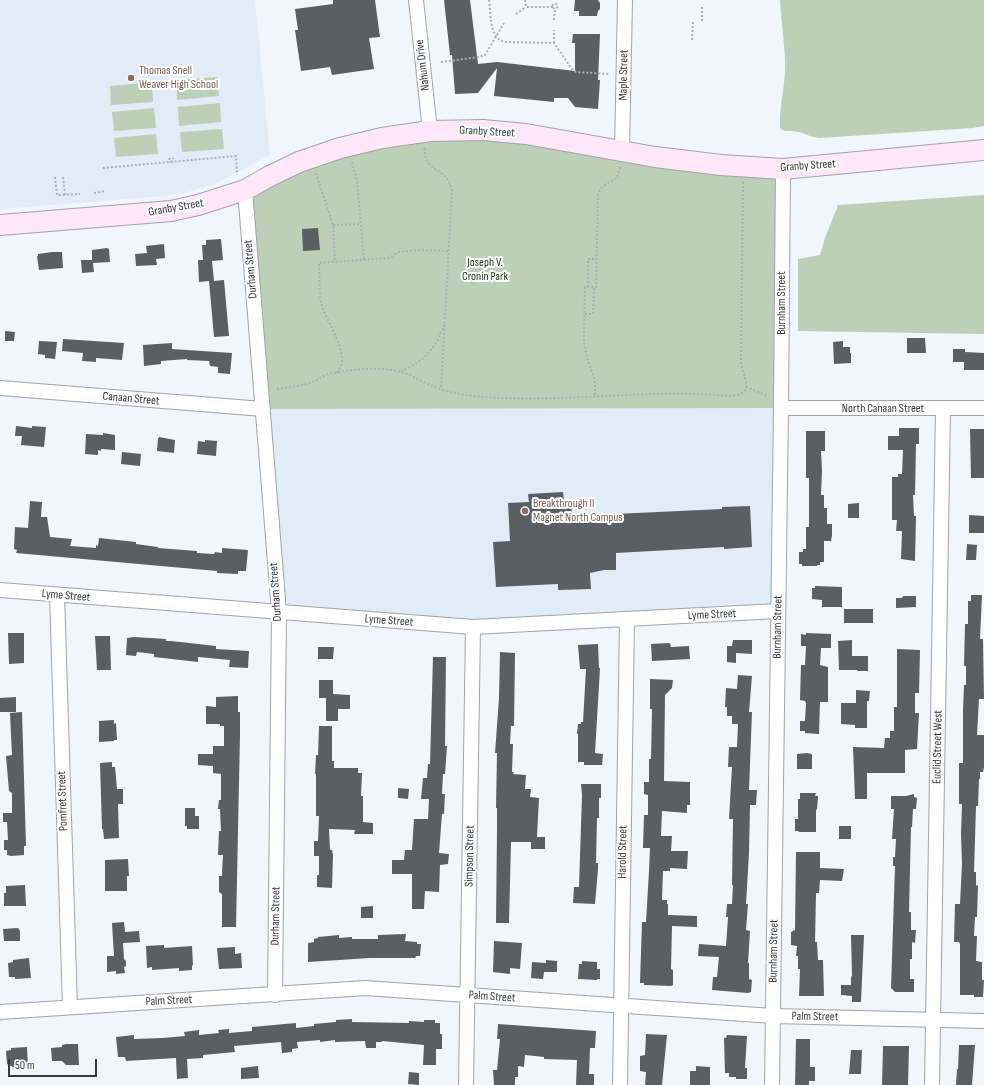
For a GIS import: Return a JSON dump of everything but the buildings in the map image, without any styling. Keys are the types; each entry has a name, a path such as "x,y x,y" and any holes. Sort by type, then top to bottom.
{"main road":[{"name":"Granby Street","path":"0,225 171,211 198,205 241,184 340,148 382,138 427,139 483,130 526,134 622,158 783,170 984,150"}],"street":[{"name":"Nahum Drive","path":"416,0 427,139"},
{"name":"Maple Street","path":"622,158 625,0"},
{"name":"Burnham Street","path":"772,1085 783,170"},
{"name":"Durham Street","path":"241,184 262,409 278,612 275,995"},
{"name":"Canaan Street","path":"0,388 262,409"},
{"name":"North Canaan Street","path":"781,408 984,408"},
{"name":"Euclid Street West","path":"932,1085 943,409"},
{"name":"Lyme Street","path":"0,590 473,627 778,611"},
{"name":"Pomfret Street","path":"57,595 70,1007"},
{"name":"Harold Street","path":"620,1085 627,619"},
{"name":"Simpson Street","path":"466,1085 473,627"},
{"name":"Palm Street","path":"0,1012 365,988 774,1016 984,1021"}],"path":[{"path":"489,0 493,28 496,37 499,40 505,42 554,43"},
{"path":"525,0 526,6"},
{"path":"516,14 526,6 558,7 556,2"},
{"path":"554,20 553,3 556,2"},
{"path":"702,5 702,21"},
{"path":"692,40 693,21"},
{"path":"441,62 483,56 487,53 504,23"},
{"path":"554,30 554,43 571,68 576,72 609,74"},
{"path":"427,139 426,158 428,162 443,174 452,186 453,195 441,389"},
{"path":"235,152 241,184"},
{"path":"103,168 236,156"},
{"path":"169,158 171,162"},
{"path":"171,162 173,158"},
{"path":"585,314 593,314 594,287 596,287 598,194 601,188 616,179 618,176 622,158"},
{"path":"352,160 357,181 364,260"},
{"path":"316,173 333,225 335,262"},
{"path":"55,177 57,195 80,194"},
{"path":"63,177 65,195"},
{"path":"277,390 312,382 325,375 365,369 379,369 408,373 427,384 471,396 504,398 671,393 730,396 739,394 746,386 746,378 741,364 743,182"},
{"path":"94,193 105,191"},
{"path":"333,225 361,224"},
{"path":"337,373 342,362 342,358 337,340 323,310 321,301 319,263 389,258 399,252 406,251 449,251"},
{"path":"595,395 595,380 587,358 584,341 585,287 588,287 588,259 596,259"},
{"path":"588,287 594,287"},
{"path":"400,371 416,364 434,346 441,332 446,314"},
{"path":"746,386 769,396"}],"shaded area":[{"name":"Thomas Snell Weaver High School","path":"0,0 255,0 270,155 215,184 192,191 165,196 0,209"},
{"name":"Breakthrough II Magnet North Campus","path":"781,408 778,611 473,627 279,612 263,409"}],"green space":[{"path":"780,0 984,0 984,126 819,138 799,132 782,130 780,128 780,114 785,64"},
{"path":"218,77 219,96 177,100 176,80"},
{"path":"152,82 153,102 111,105 110,86"},
{"path":"220,103 221,122 179,126 178,107"},
{"path":"154,108 156,128 114,131 112,112"},
{"path":"222,129 224,149 182,152 180,132"},
{"name":"Joseph V. Cronin Park","path":"430,131 783,169 781,408 263,409 245,190 268,177"},
{"path":"156,134 158,154 116,157 114,138"},
{"path":"984,195 984,334 798,331 798,259 820,255 838,205"}],"place":[{"name":"Thomas Snell Weaver High School","path":"131,78"},
{"name":"Breakthrough II Magnet North Campus","path":"525,511"}]}
